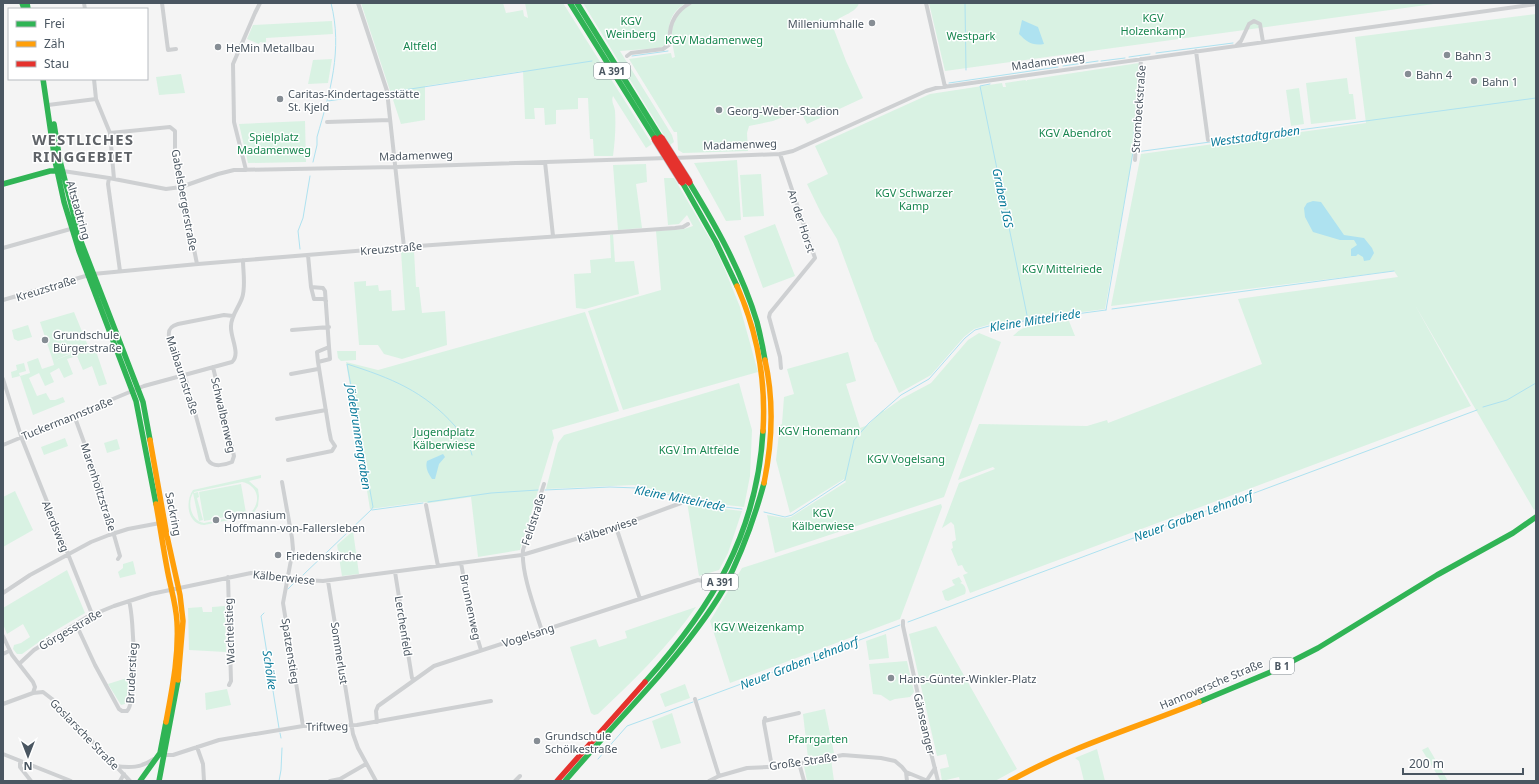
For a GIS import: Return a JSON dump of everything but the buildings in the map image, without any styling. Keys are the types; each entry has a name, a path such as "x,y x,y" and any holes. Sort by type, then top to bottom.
{"main road":[{"name":"A 391","path":"565,781 684,646 718,599 736,564 755,519 764,483 770,438 766,381 757,323 743,283 720,236 570,3"},
{"name":"A 391","path":"577,3 658,139"},
{"name":"Altstadtring","path":"42,80 49,105"},
{"name":"Altstadtring","path":"46,80 60,171 74,228 91,275"},
{"name":"Madamenweg","path":"3,184 50,171 60,171"},
{"name":"Sackring","path":"91,275 135,390 165,549 166,568 175,589"},
{"name":"A 391","path":"558,781 639,690 679,642 713,595 731,562 744,532 758,482 764,438 766,381"},
{"name":"Sackring","path":"135,390 141,396 146,415 149,443 175,589 177,658 162,754 163,765 159,781"},
{"name":"Hannoversche Straße","path":"1010,781 1070,751 1177,711 1301,657 1344,633 1437,574 1516,531 1536,517"},
{"path":"140,781 162,754"},
{"path":"570,781 576,773 578,766"}],"street":[{"path":"162,3 168,50 176,49"},
{"path":"246,170 234,122 233,64 254,13 260,3"},
{"path":"358,3 387,91 404,247"},
{"path":"627,56 631,53 663,48 670,44 669,32 672,21 680,10 690,3"},
{"path":"926,3 946,87"},
{"name":"Madamenweg","path":"60,171 109,178 162,189 181,187 223,172 246,170 395,167 780,154 793,150 930,90 1196,51 1536,4"},
{"path":"1236,46 1241,40 1249,24 1254,21 1260,24 1263,42"},
{"path":"1196,51 1208,140"},
{"name":"Strombeckstraße","path":"1135,160 1142,59"},
{"path":"94,80 96,99 110,133 114,179"},
{"path":"49,105 96,99"},
{"path":"328,122 390,120"},
{"name":"Gabelsbergerstraße","path":"110,133 170,127 173,128 175,133 175,157 197,264"},
{"name":"An der Horst","path":"780,154 814,258 770,313 781,368"},
{"path":"545,162 553,236"},
{"path":"109,178 108,184 120,271"},
{"name":"Kreuzstraße","path":"3,300 91,275 120,271 404,247 675,228 683,227 688,224"},
{"path":"3,248 74,228"},
{"path":"308,255 311,287 314,299 326,301"},
{"path":"233,316 243,293 244,260"},
{"path":"311,287 325,289 329,327 330,359 318,362"},
{"name":"Maibaumstraße","path":"232,462 215,465 210,463 208,460 186,380 184,375 180,372 169,336 170,328 178,324 224,315 233,316"},
{"name":"Tuckermannstraße","path":"3,445 135,390 232,362 236,358 230,328 233,316"},
{"path":"292,330 329,327"},
{"path":"288,460 332,451 335,446 331,440 318,369 317,352 329,347"},
{"name":"Schwalbenweg","path":"213,367 234,456 232,462"},
{"path":"292,374 318,369"},
{"name":"Alerdsweg","path":"3,379 22,437 92,614"},
{"path":"277,419 326,410"},
{"name":"Marenholtzstraße","path":"74,415 100,486 115,534 120,556 118,559"},
{"name":"Spatzenstieg","path":"282,482 293,543 283,603 303,726"},
{"name":"Feldstraße","path":"522,555 544,484"},
{"name":"Kälberwiese","path":"175,589 251,573 304,580 328,581 522,555 616,528 681,503"},
{"path":"426,505 438,566"},
{"path":"3,593 28,576 67,554 104,537 128,529 160,522"},
{"path":"616,528 640,599"},
{"path":"522,555 529,588 542,631"},
{"name":"Brunnenweg","path":"461,563 471,617 481,650"},
{"name":"Lerchenfeld","path":"395,572 414,680"},
{"name":"Wachtelstieg","path":"228,578 231,681 229,685"},
{"name":"Vogelsang","path":"377,722 376,711 378,706 434,666 698,580 703,581"},
{"name":"Sommerlust","path":"328,581 355,742 376,781"},
{"name":"Görgesstraße","path":"19,664 39,647 92,614 129,601 175,589"},
{"name":"Bruderstieg","path":"76,624 113,699 120,710 127,711 129,709 132,692 134,652 132,617 129,601"},
{"name":"Gänseanger","path":"903,621 938,781"},
{"path":"3,636 10,651 34,682 35,687 33,693 3,704"},
{"path":"3,654 10,651"},
{"name":"Goslarsche Straße","path":"33,693 43,692 52,699 130,781"},
{"path":"695,699 719,776"},
{"name":"Triftweg","path":"162,754 173,755 219,740 303,726 351,725 377,722 491,701"},
{"path":"772,766 765,720 799,713"},
{"path":"197,747 203,764 204,781"},
{"path":"3,754 71,781"},
{"path":"115,766 132,768 152,760 162,754"},
{"name":"Große Straße","path":"709,781 719,776 746,768 799,763 836,755 881,758 895,761 906,772 927,781 935,768"},
{"path":"20,761 20,766 31,781"},
{"path":"799,763 804,781"},
{"path":"330,781 340,779 366,764"},
{"path":"906,772 907,781"},
{"path":"120,781 124,774"},
{"path":"515,781 520,776"}],"green space":[{"name":"Altfeld","path":"361,3 503,3 506,13 523,10 524,16 528,18 525,3 563,3 652,144 646,148 613,96 612,100 615,111 615,139 613,156 594,156 593,139 590,139 588,98 578,98 578,109 556,110 556,124 545,125 544,108 534,108 535,119 525,119 523,71 425,86 425,120 401,124"},
{"name":"KGV Weinberg","path":"583,3 686,3 673,15 669,25 669,44 659,48 620,51 672,135 674,142 670,145"},
{"name":"KGV Madamenweg","path":"694,3 859,3 852,12 834,22 833,27 846,61 863,98 807,124 800,110 773,121 749,126 747,133 748,151 683,153 678,150 677,132 674,132 629,59 671,53 672,58 675,57 672,33 675,19 679,13"},
{"name":"Westpark","path":"929,3 1441,3 945,71"},
{"path":"1536,14 1536,508 1534,510 1415,305 1471,406 970,593 963,575 968,573 962,565 958,566 951,549 953,548 952,542 956,540 954,525 951,522 942,528 959,483 995,469 993,467 958,480 979,424 1087,426 1107,420 1108,423 1262,364 1238,299 1398,277 1394,271 1111,306 1141,154 1366,123 1355,37"},
{"path":"332,21 333,34 266,38 266,43 260,42 259,44 247,39 253,25"},
{"path":"332,59 328,83 308,84 313,60"},
{"path":"1139,63 1132,160 1105,309 991,324 974,329 964,337 931,375 899,393 875,342 837,239 821,213 807,184 828,174 815,146 930,94 1002,83 1003,87 1006,87 1005,83 1027,81"},
{"path":"181,74 185,93 159,95 156,77"},
{"path":"1347,78 1349,94 1353,94 1356,119 1311,124 1306,83"},
{"path":"1299,88 1304,124 1291,126 1286,90"},
{"name":"Spielplatz Madamenweg","path":"305,121 306,162 248,163 239,124"},
{"path":"737,160 741,220 726,221 694,163"},
{"path":"646,164 647,182 636,184 642,228 618,230 613,165"},
{"path":"761,174 764,216 743,217 740,175"},
{"path":"664,178 674,178 714,246 740,307 758,372 623,410 588,311 661,290 656,231 684,229 693,226 687,215 679,224 668,225"},
{"path":"775,224 795,276 763,288 744,236"},
{"path":"613,234 615,262 634,261 639,294 585,309 576,308 574,274 591,273 590,260 611,258 610,235"},
{"path":"414,251 416,287 419,287 422,313 445,311 447,345 402,359 384,354 378,345 359,345 354,282 366,281 366,286 378,285 379,291 391,290 392,311 405,310 401,252"},
{"path":"74,312 88,346 53,361 40,322"},
{"name":"Jugendplatz Kälberwiese","path":"585,312 619,411 552,430 554,438 520,550 478,557 471,497 370,509 346,362 378,370"},
{"path":"1069,321 1075,336 1013,336 1018,331 1031,325"},
{"path":"28,325 32,337 18,341 14,339 12,330"},
{"path":"979,333 1001,342 944,497 775,553 767,515 785,518 791,517 846,482 844,479 790,513 776,460 780,425 782,424 784,397 794,394 787,369 848,352 856,381 846,384 860,428 868,425 883,410 884,411 901,399 931,383 968,340"},
{"path":"94,345 107,384 99,386 92,366 83,370 77,356 67,359 73,374 64,378 59,368 50,373 54,382 45,386 39,373 29,378 37,396 46,393 50,400 63,397 65,402 33,415 20,376 30,373 27,362 38,358 42,369 54,365 53,361"},
{"path":"337,351 356,351 356,360 341,361 338,358"},
{"path":"24,363 26,371 19,373 20,376 12,378 11,372 17,370 16,365"},
{"name":"KGV Im Altfelde","path":"739,383 752,430 750,476 744,507 700,502 634,485 546,489 558,443 564,435"},
{"path":"65,438 68,446 44,455 41,447"},
{"path":"117,439 120,449 107,453 104,443"},
{"path":"261,475 261,478 249,481 258,489 259,496 258,506 250,516 204,525 198,524 191,516 188,506 190,495 193,490","holes":["242,482 248,484 257,495 256,505 249,514 204,523 200,522 196,519 193,515 190,506 193,493 199,521 203,520 197,498 199,497 198,492 194,492"]},
{"path":"241,484 246,513 204,521 199,492"},
{"path":"15,491 33,530 3,547 3,497"},
{"path":"687,502 708,507 742,511 728,553 719,570 699,576"},
{"name":"KGV Weizenkamp","path":"941,504 942,507 900,619 730,683 710,621 742,568"},
{"path":"353,531 359,574 342,576 337,545"},
{"path":"133,561 136,574 120,578 118,572 123,568 123,564"},
{"path":"67,570 85,613 53,632 22,654 17,654 13,649 14,645 21,643 30,637 23,624 7,634 3,624 3,608"},
{"path":"959,577 962,582 960,583 965,587 965,594 948,601 945,600 942,591 955,585 952,580"},
{"path":"225,606 226,652 189,650 188,608 202,607 203,612 212,612 212,607"},
{"path":"696,607 674,636 637,676 598,714 594,715 591,713 570,647 596,639 599,647 627,638 625,631"},
{"path":"936,626 1017,769 995,781 960,781 959,777 942,781 940,769 949,767 946,754 937,756 909,634"},
{"path":"886,634 889,658 869,660 866,641"},
{"name":"Hans-Günter-Winkler-Platz","path":"907,661 914,692 910,697 890,701 881,695 873,694 869,664"},
{"path":"130,677 128,703 121,705 108,684"},
{"path":"685,684 690,698 665,707 660,694"},
{"path":"227,689 231,705 206,710 205,693"},
{"name":"Pfarrgarten","path":"825,709 834,753 808,758 803,714"},
{"path":"672,713 681,743 661,749 652,721"},
{"path":"1428,747 1448,781 1441,781 1422,750"},
{"path":"1097,749 1105,781 1084,781 1079,761 1075,758"},
{"path":"831,759 834,781 807,781 805,765"}],"water":[{"path":"1022,20 1038,27 1044,44 1030,43 1019,34"},
{"path":"1313,201 1321,202 1344,235 1364,238 1374,253 1370,260 1364,261 1363,257 1358,254 1356,256 1351,256 1351,249 1357,245 1354,240 1340,240 1313,232 1305,217 1304,208 1307,203"},
{"path":"443,454 445,457 439,464 435,479 432,479 427,470 427,461"}],"waterway":[{"name":"Jödebrunnengraben","path":"313,162 317,145 317,137 330,87 335,54 336,37 331,3"},
{"name":"Graben IGS","path":"965,3 966,70"},
{"path":"1156,53 1233,43"},
{"path":"632,56 668,51"},
{"path":"1129,57 1150,54"},
{"path":"1101,61 1125,58"},
{"path":"391,92 592,61"},
{"path":"1063,66 1098,61"},
{"path":"949,83 1058,67"},
{"name":"Graben IGS","path":"990,84 980,86 1028,320"},
{"path":"328,101 383,93"},
{"name":"Weststadtgraben","path":"1136,152 1536,98"},
{"path":"1133,152 1135,118"},
{"name":"Weststadtgraben","path":"1106,310 1133,152"},
{"name":"Jödebrunnengraben","path":"300,249 298,231 303,218 310,176"},
{"name":"Kleine Mittelriede","path":"1112,309 1394,271"},
{"name":"Kleine Mittelriede","path":"764,512 785,517 792,515 845,480 854,440 869,423 901,395 929,379 965,338 975,330 989,326 1106,310"},
{"path":"371,510 373,507 347,364 406,387 419,395 443,414 455,426 467,444 472,455"},
{"name":"Neuer Graben Lehndorf","path":"1483,407 1507,400 1536,383"},
{"name":"Neuer Graben Lehndorf","path":"908,622 1477,410"},
{"name":"Kleine Mittelriede","path":"545,490 610,487 637,488 663,493 699,504 742,509"},
{"name":"Kleine Mittelriede","path":"428,502 491,493 538,490"},
{"name":"Kleine Mittelriede","path":"372,510 423,503"},
{"name":"Schölke","path":"303,575 371,510"},
{"name":"Schölke","path":"288,589 294,583"},
{"name":"Schölke","path":"264,613 261,616 279,728"},
{"name":"Neuer Graben Lehndorf","path":"698,700 900,625"},
{"name":"Neuer Graben Lehndorf","path":"598,759 627,726 693,702"},
{"name":"Schölke","path":"280,733 281,738"},
{"name":"Schölke","path":"279,781 282,748"}],"traffic: fast":[{"path":"22,3 24,8"},
{"path":"27,3 28,8"},
{"path":"570,3 655,139"},
{"path":"577,3 661,138"},
{"path":"43,80 55,161 64,202 79,251 136,401 156,504"},
{"path":"54,124 60,161 80,239 143,402 150,440"},
{"path":"3,184 50,171 59,171"},
{"path":"682,182 716,242 737,286"},
{"path":"689,182 728,250 744,285 757,322 765,360"},
{"path":"645,682 691,626 727,567 741,536 751,503 759,468 763,431"},
{"path":"565,781 658,677 701,624 730,577 751,524 764,483"},
{"path":"1199,702 1273,671 1318,648 1437,575 1513,533 1536,517"},
{"path":"159,781 178,680"},
{"path":"140,781 160,753 166,722"}],"traffic: slow":[{"path":"737,286 750,321 759,357 763,394 763,431"},
{"path":"764,483 769,453 771,422 770,391 765,360"},
{"path":"150,440 167,536 180,595 183,621 178,680"},
{"path":"156,504 177,622 176,660 166,722"},
{"path":"1010,781 1079,748 1199,702"}],"traffic: jam":[{"path":"661,138 689,182"},
{"path":"655,139 682,182"},
{"path":"557,781 645,682"}],"place":[{"name":"Milleniumhalle","path":"872,23"},
{"name":"HeMin Metallbau","path":"218,47"},
{"name":"Bahn 3","path":"1447,55"},
{"name":"Bahn 4","path":"1408,74"},
{"name":"Bahn 1","path":"1474,81"},
{"name":"Caritas-Kindertagesstätte St. Kjeld","path":"280,99"},
{"name":"Georg-Weber-Stadion","path":"719,110"},
{"name":"Grundschule Bürgerstraße","path":"45,340"},
{"name":"Gymnasium Hoffmann-von-Fallersleben","path":"216,520"},
{"name":"Friedenskirche","path":"278,555"},
{"name":"Hans-Günter-Winkler-Platz","path":"891,678"},
{"name":"Grundschule Schölkestraße","path":"537,741"}],"district":[{"name":"WESTLICHES RINGGEBIET","path":"83,148"}],"park label":[{"name":"KGV Holzenkamp","path":"1153,23"},
{"name":"KGV Abendrot","path":"1075,132"},
{"name":"KGV Schwarzer Kamp","path":"914,198"},
{"name":"KGV Mittelriede","path":"1062,268"},
{"name":"KGV Honemann","path":"819,430"},
{"name":"KGV Vogelsang","path":"906,458"},
{"name":"KGV Kälberwiese","path":"823,518"}]}
